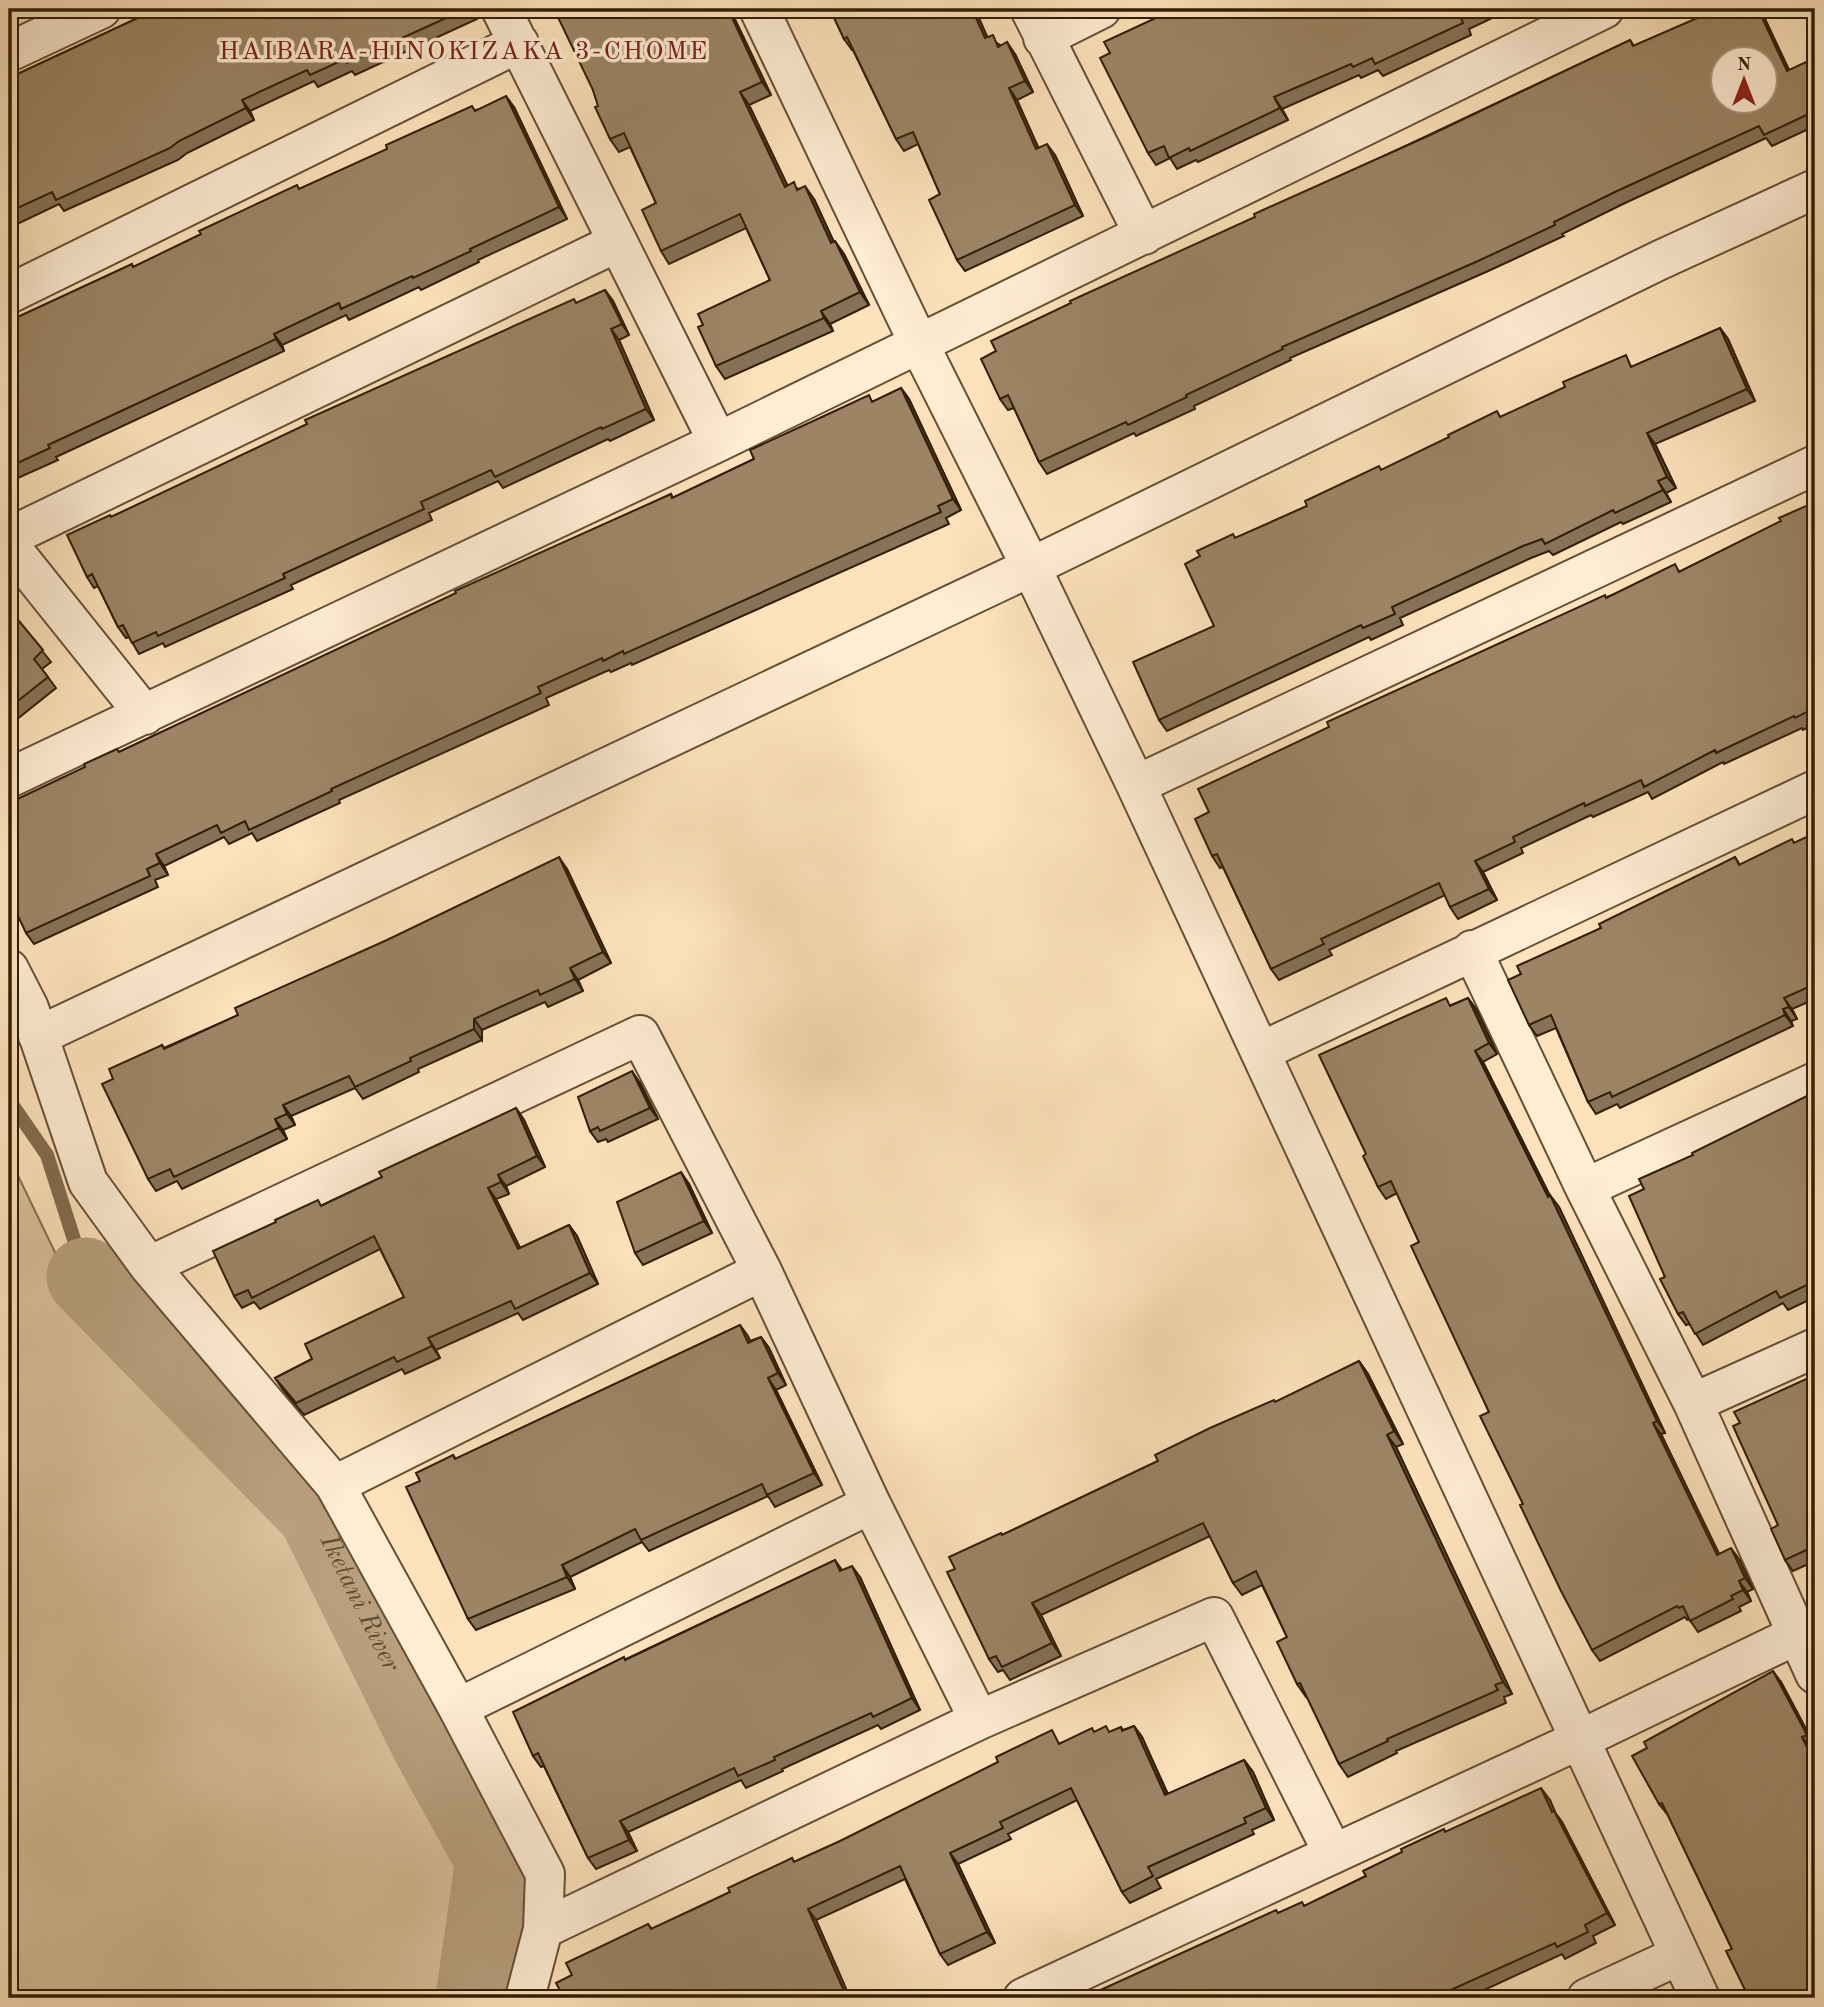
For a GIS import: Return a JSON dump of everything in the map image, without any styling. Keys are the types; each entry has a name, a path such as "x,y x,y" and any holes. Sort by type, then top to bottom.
{"street":[{"path":"9,51 101,9"},
{"path":"501,9 718,442"},
{"path":"759,9 919,344 1136,785 1700,1998"},
{"path":"1101,9 1036,23 1144,235"},
{"path":"9,778 718,442 1604,9"},
{"path":"9,294 519,43"},
{"path":"38,1036 1031,567 1660,260 1815,189"},
{"path":"9,537 618,242"},
{"path":"1136,785 1815,465"},
{"path":"9,545 145,715"},
{"path":"1261,1052 1815,790"},
{"path":"1472,950 1586,1188 1806,1630 1815,1674"},
{"path":"9,969 29,1008 88,1182 149,1266 335,1485 458,1708 545,1874 543,1929 525,1998"},
{"path":"149,1266 640,1035 762,1271 871,1504 979,1720"},
{"path":"1586,1188 1815,1082"},
{"path":"335,1485 762,1271"},
{"path":"1693,1403 1815,1348"},
{"path":"458,1708 871,1504"},
{"path":"543,1929 979,1720 1214,1617 1333,1853"},
{"path":"1023,1998 1579,1740 1806,1630"},
{"path":"1587,1998 1680,1955"}],"shaded area":[{"path":"9,1157 79,1302 301,1531 470,1872 477,1939 467,1998 9,1998"}],"building":[{"path":"157,9 466,9 347,63 345,59 310,75 307,70 242,100 246,108 170,148 56,200 52,192 9,212 9,78"},
{"path":"554,9 728,9 762,82 740,92 785,187 794,182 797,190 805,186 831,243 835,241 860,292 821,311 824,318 716,366 698,327 703,325 698,314 770,280 740,214 661,251 642,210 656,203 624,133 610,139 595,107 598,106 593,90"},
{"path":"830,9 972,9 985,38 993,35 998,47 1007,42 1025,81 1009,88 1036,149 1047,144 1075,205 957,260 929,200 940,194 913,132 896,139 847,37 844,39"},
{"path":"1175,9 1479,9 1461,18 1463,23 1375,64 1372,58 1353,67 1351,64 1274,97 1280,108 1190,151 1189,148 1169,158 1164,146 1148,153 1100,58 1110,53 1104,42"},
{"path":"1718,9 1758,9 1775,46 1708,46 1708,116 1778,116 1778,52 1787,71 1806,62 1812,75 1815,74 1815,111 1764,135 1759,126 1617,191 1554,222 1555,225 1478,261 1282,347 1283,349 1128,425 1126,422 1039,462 1008,395 1000,399 981,359 996,351 991,341 1071,303 1070,301 1255,217 1254,214 1428,136 1630,40 1633,46"},
{"path":"506,96 559,207 413,278 412,276 341,309 339,303 274,334 276,339 48,445 50,448 9,467 9,321 132,264 133,267 201,234 199,231 297,185 299,189 472,106 475,111"},
{"path":"605,290 622,324 611,329 646,409 495,477 491,470 421,502 424,509 283,574 285,578 158,636 156,632 132,643 123,625 118,627 92,574 87,577 67,535 110,515 111,517 307,424 305,420 574,299 576,303"},
{"path":"1720,328 1747,389 1647,433 1667,477 1658,481 1663,490 1615,513 1613,510 1545,544 1542,539 1523,546 1392,607 1395,614 1363,628 1361,625 1159,720 1133,662 1214,626 1185,564 1200,556 1197,551 1233,534 1235,538 1307,506 1305,501 1379,466 1381,470 1497,411 1500,417 1565,387 1563,382 1626,355 1631,367"},
{"path":"901,388 953,499 938,506 941,512 624,654 623,651 603,661 602,658 538,687 541,693 331,789 332,791 249,830 245,821 221,833 217,825 156,854 160,863 147,869 150,876 26,933 9,897 9,803 85,767 84,764 117,749 119,752 456,593 455,591 671,494 672,498 754,459 750,450 869,395 872,402"},
{"path":"1815,502 1815,708 1716,753 1715,750 1644,787 1641,780 1585,806 1584,803 1513,837 1515,842 1475,861 1489,889 1450,907 1439,883 1321,939 1324,944 1271,969 1217,854 1212,856 1195,819 1209,812 1198,789 1329,727 1327,722 1605,595 1606,598 1675,564 1679,572 1781,521 1779,518"},
{"path":"9,609 43,650 34,659 48,677 9,708"},
{"path":"1815,833 1815,984 1784,998 1789,1007 1783,1009 1785,1015 1612,1097 1610,1092 1588,1102 1551,1015 1529,1025 1508,980 1521,974 1517,966 1601,928 1599,924 1735,857 1739,865 1792,839 1794,843"},
{"path":"559,857 603,952 570,968 575,979 540,995 538,990 474,1019 474,1029 355,1087 349,1076 283,1105 287,1114 275,1119 279,1128 174,1177 170,1169 148,1179 102,1084 113,1079 109,1069 162,1045 164,1049 238,1015 235,1008 387,940"},
{"path":"1446,998 1450,1006 1468,998 1489,1043 1475,1051 1548,1197 1550,1195 1657,1421 1653,1423 1717,1555 1731,1548 1745,1578 1739,1581 1743,1590 1731,1596 1733,1599 1690,1621 1683,1606 1677,1606 1592,1650 1561,1591 1480,1416 1489,1412 1411,1246 1419,1242 1391,1181 1378,1187 1363,1156 1366,1154 1319,1055"},
{"path":"632,1071 650,1108 600,1131 598,1127 590,1131 578,1097"},
{"path":"1815,1092 1815,1281 1780,1298 1776,1291 1695,1334 1683,1312 1678,1314 1660,1279 1665,1277 1629,1196 1644,1189 1639,1179 1693,1155 1692,1153"},
{"path":"516,1108 537,1156 498,1175 501,1182 488,1188 518,1249 569,1225 590,1273 515,1309 511,1301 428,1338 432,1346 397,1362 394,1357 296,1403 275,1378 312,1359 305,1344 404,1297 374,1236 252,1298 248,1290 234,1296 213,1251 318,1200 321,1206 382,1177 379,1172"},
{"path":"681,1172 704,1221 635,1253 617,1202"},
{"path":"740,1325 748,1343 761,1337 778,1373 768,1378 814,1473 767,1495 762,1484 641,1540 635,1529 562,1565 567,1577 468,1619 406,1487 420,1481 416,1473 453,1455 455,1459"},
{"path":"1359,1361 1394,1431 1387,1435 1503,1682 1495,1685 1498,1690 1387,1739 1388,1741 1339,1764 1277,1642 1287,1637 1256,1571 1233,1583 1203,1523 1032,1603 1052,1643 1002,1667 996,1656 989,1659 947,1572 955,1569 949,1557 1001,1533 1002,1535 1158,1461 1155,1455 1210,1428 1274,1400 1275,1402"},
{"path":"1815,1375 1815,1546 1785,1560 1771,1529 1778,1525 1733,1426 1740,1423 1734,1412"},
{"path":"835,1560 840,1571 852,1566 912,1698 873,1717 871,1713 738,1776 734,1768 620,1821 629,1840 588,1858 538,1753 533,1756 513,1712 624,1657 625,1660"},
{"path":"1773,1671 1807,1735 1802,1737 1815,1764 1815,1998 1748,1996 1726,1951 1732,1949 1662,1803 1659,1804 1632,1756 1647,1748 1644,1742"},
{"path":"1106,1726 1109,1732 1134,1726 1165,1795 1244,1760 1266,1808 1244,1818 1246,1823 1148,1867 1153,1876 1122,1892 1071,1788 1000,1822 1003,1828 950,1853 987,1932 940,1954 900,1866 808,1909 844,1991 828,1998 564,1998 556,1983 572,1975 566,1963 648,1924 651,1929 730,1892 728,1888 792,1858 794,1862 840,1841 998,1762 996,1757 1052,1730 1059,1744 1092,1728 1094,1732"},
{"path":"1541,1788 1607,1913 1585,1925 1588,1932 1557,1947 1555,1943 1433,1998 1083,1998 1276,1910 1278,1913 1302,1902 1304,1906 1366,1876 1363,1871 1402,1852 1401,1849"}],"waterway":[{"path":"9,1100 47,1155 86,1277"},
{"name":"Iketani River","path":"86,1277 317,1513 431,1744 495,1860 475,1998"}],"district":[{"name":"HAIBARA-HINOKIZAKA 3-CHOME","path":"464,50"}]}
